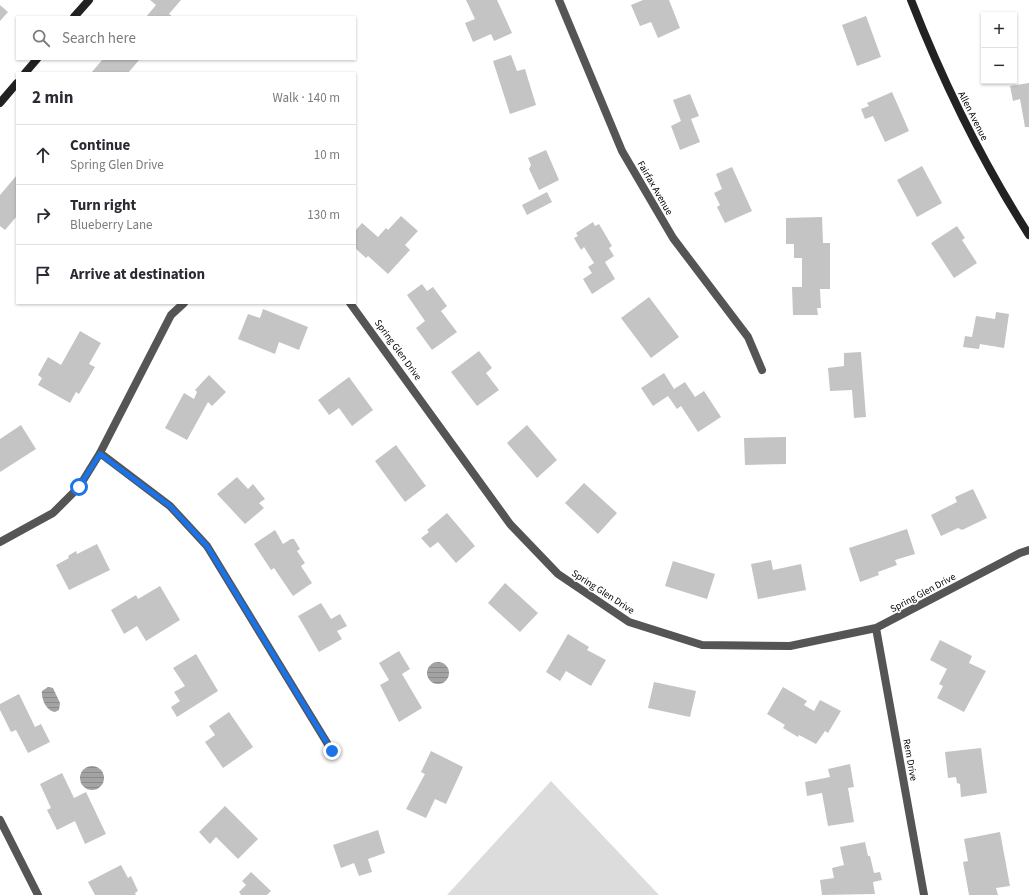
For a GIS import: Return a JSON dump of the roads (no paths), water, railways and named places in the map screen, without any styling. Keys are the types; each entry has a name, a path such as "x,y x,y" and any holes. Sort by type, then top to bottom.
{"street":[{"path":"75,16 89,0"},
{"name":"Fairfax Avenue","path":"560,0 622,151 673,238 748,337 762,370"},
{"name":"Allen Avenue","path":"911,0 950,95 987,164 1029,234"},
{"path":"26,72 36,60"},
{"path":"0,103 16,84"},
{"path":"0,542 53,513 79,487 100,454 171,315 183,304"},
{"name":"Spring Glen Drive","path":"351,304 510,524 558,574 629,622 702,646 790,646 876,628 1020,553 1029,550"},
{"path":"100,454 170,506 207,546 332,751"},
{"name":"Rem Drive","path":"876,628 924,895"},
{"path":"0,820 38,895"}]}
